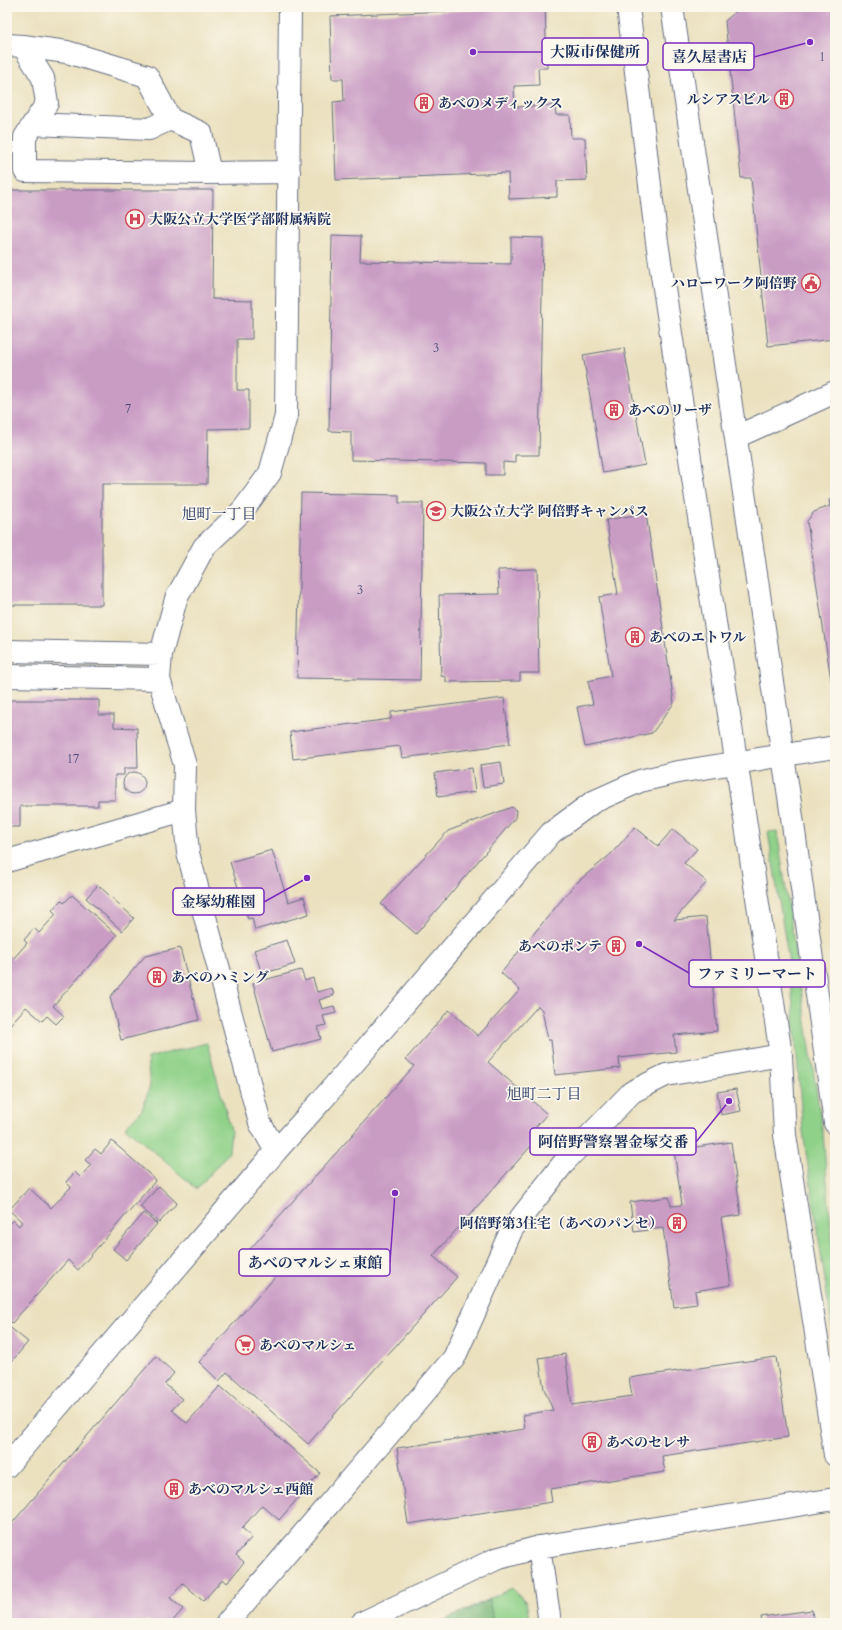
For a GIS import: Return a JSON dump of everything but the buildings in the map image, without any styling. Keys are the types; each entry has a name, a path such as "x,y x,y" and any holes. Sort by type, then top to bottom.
{"street":[{"path":"276,1151 260,1123 188,853 184,810 185,765 159,679 161,654 176,599 204,547 243,510 270,473 286,416 290,7"},
{"path":"628,7 657,242 781,1055 786,1135 835,1455"},
{"path":"672,7 835,1123"},
{"path":"15,46 43,78 47,103 25,137 25,171 210,173 289,172"},
{"path":"15,46 67,52 147,76 170,119 201,133 210,173"},
{"path":"33,124 149,129 170,119"},
{"path":"736,437 835,392"},
{"path":"7,651 161,654"},
{"path":"7,676 159,679"},
{"path":"7,1466 276,1151 322,1100 552,833 594,802 640,782 678,772 835,748"},
{"path":"7,861 184,810"},
{"path":"227,1623 454,1358 512,1229 566,1160 626,1098 632,1092 666,1075 781,1055"},
{"path":"362,1623 496,1559 539,1547 835,1499"},
{"path":"539,1547 550,1623"}],"green space":[{"path":"777,831 823,1134 835,1275 835,1349 803,1132 790,969 768,832"},
{"path":"207,1043 231,1130 229,1152 197,1189 125,1127 142,1110 150,1086 147,1058"},
{"path":"512,1588 526,1602 530,1623 439,1623"},
{"path":"489,1600 494,1623 439,1623"}],"place":[{"name":"喜久屋書店","path":"810,42"},
{"name":"大阪市保健所","path":"473,52"},
{"name":"ルシアスビル","path":"784,99"},
{"name":"あべのメディックス","path":"424,103"},
{"name":"大阪公立大学医学部附属病院","path":"135,219"},
{"name":"ハローワーク阿倍野","path":"811,283"},
{"name":"あべのリーザ","path":"614,410"},
{"name":"大阪公立大学 阿倍野キャンパス","path":"436,511"},
{"name":"あべのエトワル","path":"635,637"},
{"name":"金塚幼稚園","path":"307,878"},
{"name":"ファミリーマート","path":"639,944"},
{"name":"あべのポンテ","path":"616,946"},
{"name":"あべのハミング","path":"157,977"},
{"name":"阿倍野警察署金塚交番","path":"729,1101"},
{"name":"あべのマルシェ東館","path":"395,1193"},
{"name":"阿倍野第3住宅（あべのパンセ）","path":"677,1223"},
{"name":"あべのマルシェ","path":"245,1345"},
{"name":"あべのセレサ","path":"592,1442"},
{"name":"あべのマルシェ西館","path":"174,1489"}],"district":[{"name":"旭町一丁目","path":"219,514"},
{"name":"旭町二丁目","path":"544,1094"}]}
